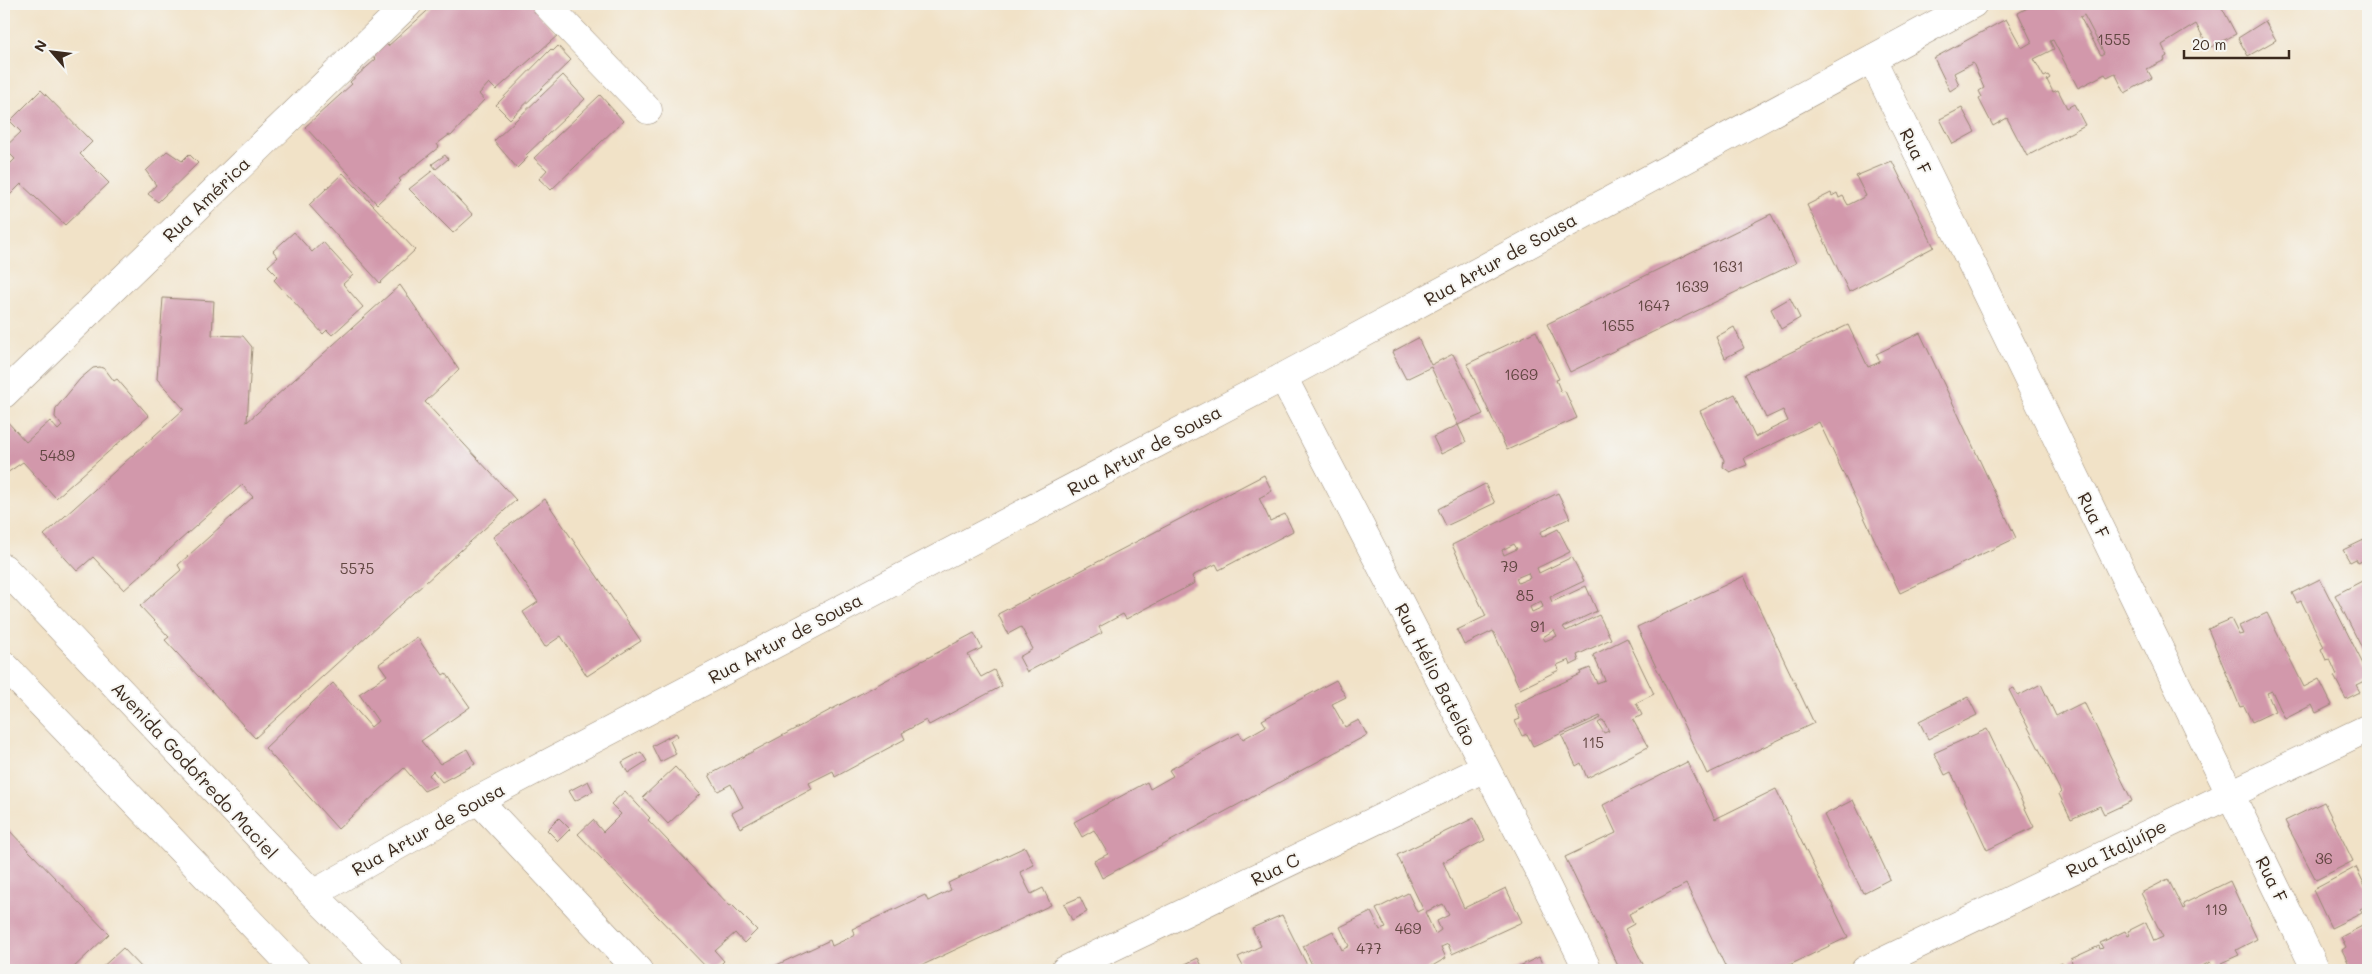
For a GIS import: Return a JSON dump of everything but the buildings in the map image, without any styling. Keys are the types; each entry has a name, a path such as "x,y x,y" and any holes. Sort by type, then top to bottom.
{"street":[{"name":"Rua América","path":"4,394 408,4"},
{"path":"546,4 648,110"},
{"name":"Rua Artur de Sousa","path":"313,894 478,800 1283,377 1872,59 1937,11 1973,4"},
{"name":"Rua F","path":"1872,59 2316,970"},
{"name":"Rua Hélio Batelão","path":"1283,377 1588,970"},
{"name":"Avenida Godofredo Maciel","path":"4,568 313,894 389,970"},
{"path":"4,665 296,970"},
{"name":"Rua Itajuípe","path":"1865,970 2368,728"},
{"name":"Rua C","path":"1065,970 1484,768"},
{"path":"478,800 638,970"}]}
